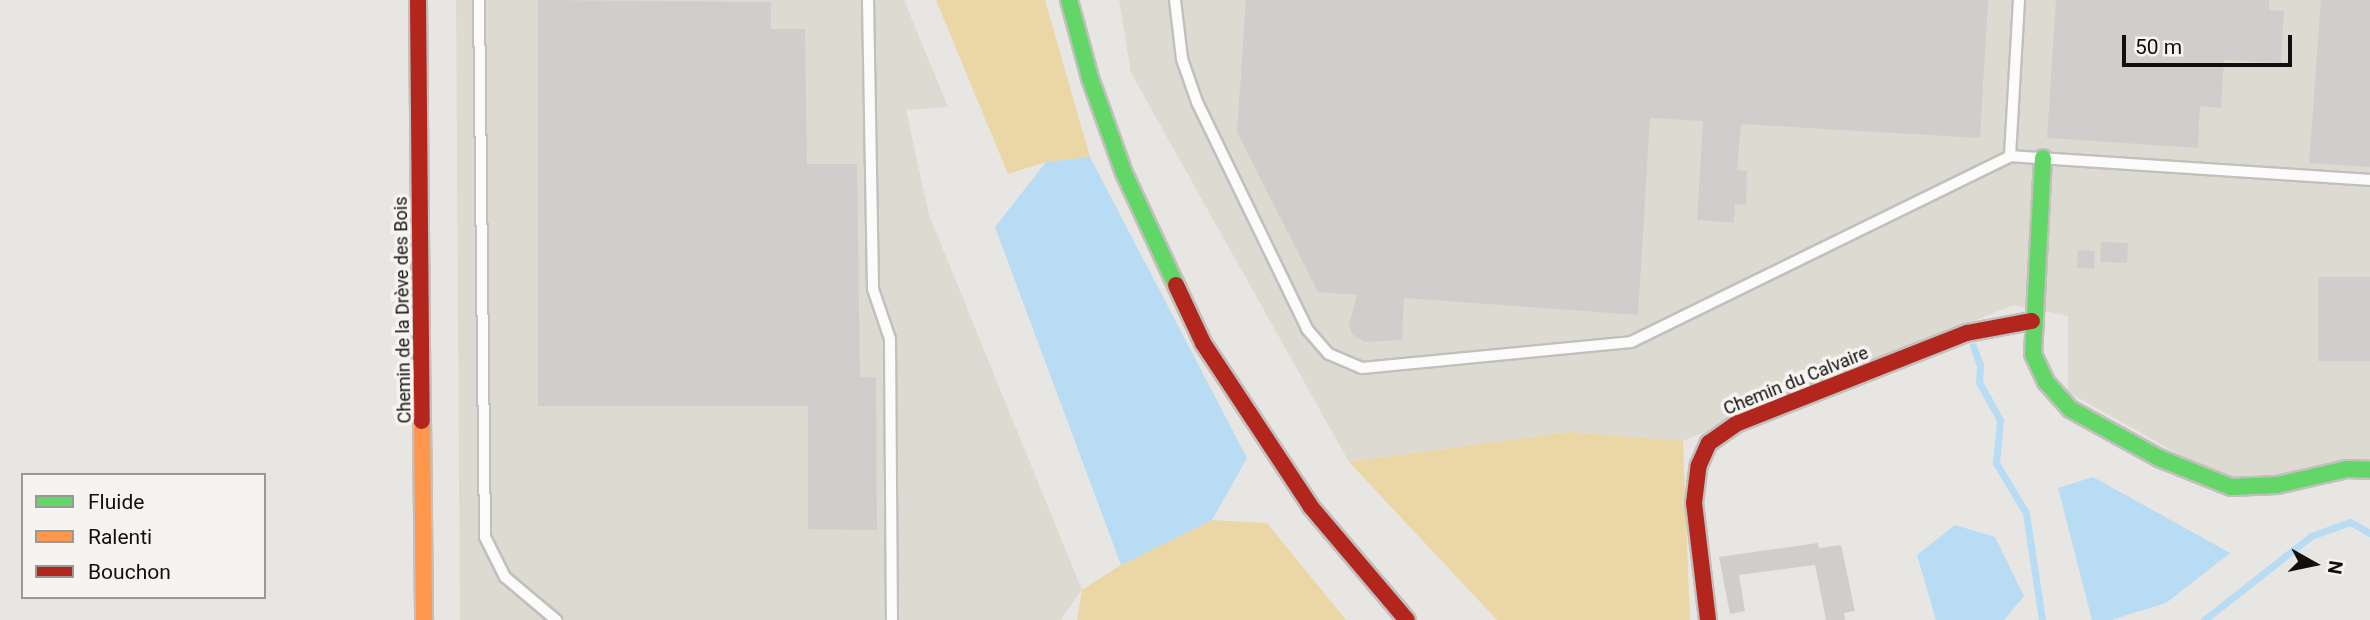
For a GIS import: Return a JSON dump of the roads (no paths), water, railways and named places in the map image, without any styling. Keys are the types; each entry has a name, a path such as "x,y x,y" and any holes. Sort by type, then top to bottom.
{"street":[{"name":"Chemin de la Drève des Bois","path":"418,0 424,620"},
{"path":"1069,0 1114,148 1152,240 1198,334 1305,499 1407,620"},
{"path":"2043,158 2032,321 2037,367 2070,409 2205,480 2231,487 2260,487 2347,469 2370,470"},
{"name":"Chemin du Calvaire","path":"1708,620 1694,503 1699,465 1709,443 1738,423 1967,333 2032,321"}],"lane":[{"path":"478,0 483,521 490,551 505,577 556,620"},
{"path":"868,0 873,289 890,339 892,620"},
{"path":"1175,0 1182,59 1197,102 1307,329 1329,354 1362,368 1632,342 2010,156 2370,180"},
{"path":"2010,156 2019,0"}],"water":[{"path":"1090,157 1247,458 1212,520 1121,565 995,227 1046,162"},
{"path":"2093,477 2230,553 2166,603 2111,620 2092,620 2058,488"},
{"path":"1955,525 1995,537 2024,596 2004,620 1936,620 1917,555"}],"waterway":[{"path":"1973,346 1980,365 1979,382 2000,420 1996,463 2026,513 2042,620"},
{"path":"2204,620 2311,536 2350,522 2370,533"}]}
